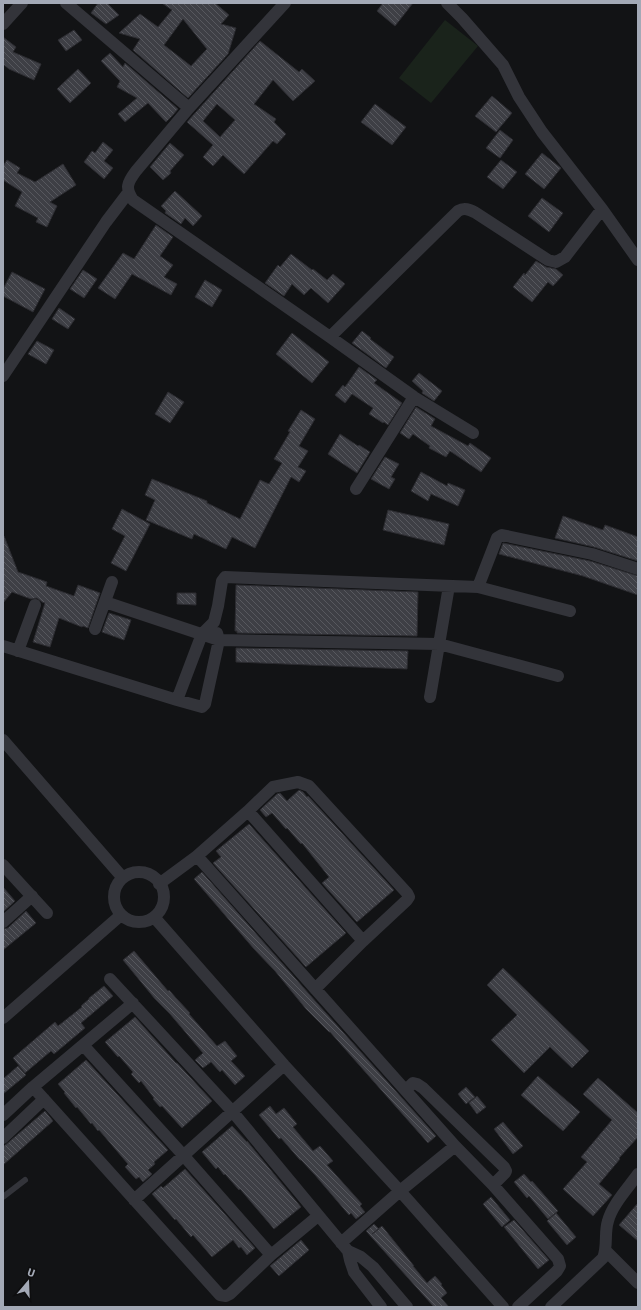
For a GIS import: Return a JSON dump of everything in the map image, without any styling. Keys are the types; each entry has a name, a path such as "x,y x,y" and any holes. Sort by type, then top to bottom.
{"street":[{"path":"3,24 22,3"},
{"path":"66,3 189,108"},
{"path":"285,3 189,108 131,178 128,185 128,193 133,200 414,397 473,433"},
{"path":"447,3 503,65 519,97 542,132 602,209 638,260"},
{"path":"3,376 106,222 128,193"},
{"path":"330,337 458,211 468,209 476,213 548,260 556,262 565,258 602,209"},
{"path":"356,489 393,433 414,397"},
{"path":"478,587 498,538 502,535 592,554 638,570"},
{"path":"177,700 202,634 214,622 222,581 225,577 478,587 570,611"},
{"path":"95,629 112,582"},
{"path":"430,697 449,586"},
{"path":"105,602 220,640 438,644 558,676"},
{"path":"18,651 36,605"},
{"path":"3,646 202,707 205,704 220,640 214,622"},
{"path":"3,740 123,878"},
{"path":"159,884 197,856 273,787 298,782 309,786 409,896 408,900 362,941 315,989"},
{"path":"248,811 362,941"},
{"path":"197,856 455,1146 493,1185 558,1259 560,1266 557,1271 518,1307"},
{"path":"3,865 47,913"},
{"path":"136,872 144,873 150,875 159,884 163,892 164,899 159,912 154,918 148,921 133,922 127,920 116,910 113,896 118,882 123,878 136,872"},
{"path":"3,922 32,896"},
{"path":"3,1018 121,915"},
{"path":"154,918 284,1065 400,1191 503,1307"},
{"path":"110,979 232,1111 345,1247 373,1267 407,1307"},
{"path":"3,1115 33,1087 84,1046 133,1003"},
{"path":"84,1046 271,1255"},
{"path":"134,1200 284,1065"},
{"path":"406,1090 413,1083 423,1088 504,1167 506,1171 505,1173 493,1185"},
{"path":"33,1087 220,1295 226,1296 230,1294 271,1255 318,1216"},
{"path":"3,1138 44,1099"},
{"path":"345,1247 400,1191 455,1146"},
{"path":"551,1307 603,1258 606,1251 606,1230 610,1215 638,1174"},
{"path":"345,1247 354,1272 381,1307"},
{"path":"606,1251 638,1284"}],"lane":[{"path":"3,1197 25,1180"}],"shaded area":[{"path":"445,20 478,46 431,103 399,78"}],"building":[{"path":"98,3 107,3 119,15 106,24 91,13"},
{"path":"162,3 215,3 229,15 221,24 236,28 228,54 188,98 133,50 140,39 119,33 140,14 158,27 172,10","holes":["183,19 207,49 191,66 164,45"]},
{"path":"383,3 413,3 395,26 377,11"},
{"path":"74,30 82,40 66,51 58,40"},
{"path":"3,37 16,47 13,52 41,64 34,80 9,69 3,64"},
{"path":"260,41 299,72 302,69 315,81 293,101 273,80 254,104 276,119 274,122 286,134 277,144 273,141 244,174 223,155 213,166 203,157 213,145 187,122","holes":["217,104 235,120 220,137 203,121"]},
{"path":"110,53 123,67 125,63 178,109 166,122 148,103 125,122 118,114 137,98 117,87 120,81 101,61"},
{"path":"78,69 91,83 70,103 57,89"},
{"path":"492,96 512,113 496,132 475,116"},
{"path":"375,104 406,127 392,145 361,122"},
{"path":"500,130 513,140 500,158 486,148"},
{"path":"103,142 113,150 104,161 113,168 104,179 84,162 92,151 95,153"},
{"path":"170,143 184,155 170,171 171,173 163,180 150,167"},
{"path":"542,153 561,168 544,189 525,174"},
{"path":"7,160 20,168 17,173 35,182 63,164 76,185 50,202 57,206 47,227 36,222 38,218 15,206 22,192 3,180 3,166"},
{"path":"501,160 517,172 503,189 487,177"},
{"path":"175,191 202,216 193,226 185,218 181,224 165,213 166,211 161,206"},
{"path":"542,198 563,213 549,232 528,216"},
{"path":"156,225 173,237 160,256 173,265 164,277 177,284 171,295 132,274 115,299 98,288 123,253 134,259"},
{"path":"291,254 327,280 333,274 345,284 328,303 311,288 304,295 292,284 284,296 265,283 278,265 280,267"},
{"path":"536,261 546,267 556,269 563,275 553,286 548,282 532,302 513,287"},
{"path":"83,270 97,279 84,298 70,289"},
{"path":"12,272 45,289 33,312 3,296 3,289"},
{"path":"205,280 222,290 212,307 195,297"},
{"path":"59,308 75,319 68,329 52,319"},
{"path":"362,331 394,357 386,368 352,343"},
{"path":"292,333 329,362 312,383 276,354"},
{"path":"37,341 54,350 46,364 28,354"},
{"path":"359,367 377,380 374,383 402,403 388,425 369,414 373,408 352,394 345,403 335,395 343,385 345,387"},
{"path":"419,373 442,391 434,401 422,393 423,391 412,381"},
{"path":"168,392 184,402 170,423 155,414"},
{"path":"416,407 435,419 431,426 468,446 470,443 491,458 481,472 450,451 446,457 429,448 430,446 413,434 409,439 400,433"},
{"path":"301,410 315,419 299,446 308,451 298,467 306,471 299,482 291,477 255,548 232,537 226,549 194,534 192,539 146,520 155,500 145,495 152,479 207,501 207,503 240,519 260,480 269,484 282,463 274,459 290,432 288,431"},
{"path":"340,434 370,452 357,473 328,454"},
{"path":"385,457 399,464 391,477 395,479 389,489 371,479"},
{"path":"421,472 447,486 448,483 465,490 458,506 431,494 428,501 411,491"},
{"path":"122,509 150,524 126,571 111,563 125,536 112,529"},
{"path":"388,510 449,524 444,545 383,530"},
{"path":"563,516 603,530 605,525 638,537 638,561 594,547 555,538"},
{"path":"3,536 18,572 47,582 46,586 74,596 78,585 100,593 88,628 59,618 50,647 33,642 45,603 37,598 31,599 12,592 3,603"},
{"path":"503,543 590,561 638,576 638,595 583,576 499,554"},
{"path":"236,585 418,592 417,636 237,633 237,631 235,631"},
{"path":"177,593 196,593 196,605 177,604"},
{"path":"109,613 131,620 124,640 102,632"},
{"path":"236,648 408,651 407,669 236,662"},
{"path":"299,790 307,797 308,796 394,890 357,922 322,883 329,877 302,843 301,844 287,828 286,829 272,813 266,817 260,810 277,794 280,793 287,801"},
{"path":"249,824 346,933 306,967 213,863 221,857 216,851"},
{"path":"202,872 436,1136 428,1143 330,1032 306,1009 275,971 254,949 194,879"},
{"path":"3,887 15,901 3,912"},
{"path":"26,911 36,923 3,950 3,929 8,928"},
{"path":"134,951 168,991 169,990 190,1013 189,1014 217,1046 225,1041 237,1056 231,1061 245,1076 235,1085 222,1070 220,1072 211,1062 203,1068 195,1060 203,1053 123,960"},
{"path":"503,968 589,1051 572,1068 550,1047 524,1073 491,1040 517,1015 487,985"},
{"path":"104,986 113,996 81,1023 85,1028 54,1054 51,1051 25,1073 13,1058 55,1022 58,1026 82,1007 81,1006 89,998"},
{"path":"135,1017 212,1101 182,1128 162,1106 160,1107 141,1081 139,1083 131,1074 133,1072 105,1042"},
{"path":"86,1060 168,1150 154,1162 155,1164 148,1170 152,1174 143,1182 139,1177 136,1179 125,1167 128,1164 99,1130 98,1131 92,1123 91,1124 77,1107 76,1108 58,1084"},
{"path":"18,1066 26,1075 3,1094 3,1079"},
{"path":"538,1076 580,1112 563,1131 521,1095"},
{"path":"598,1078 638,1113 638,1137 619,1158 620,1159 599,1184 612,1195 593,1216 563,1189 587,1162 581,1157 612,1120 583,1094"},
{"path":"466,1087 475,1097 466,1104 458,1094"},
{"path":"477,1096 486,1107 477,1114 469,1103"},
{"path":"270,1106 276,1114 284,1108 297,1124 293,1127 313,1151 320,1146 333,1161 327,1165 362,1204 360,1206 365,1212 356,1219 351,1213 349,1215 281,1138 279,1139 259,1115"},
{"path":"45,1111 53,1121 3,1165 3,1147"},
{"path":"503,1122 523,1146 513,1154 494,1129"},
{"path":"232,1126 247,1141 301,1207 274,1229 240,1189 239,1190 225,1174 224,1175 218,1167 216,1169 202,1152"},
{"path":"185,1169 255,1248 247,1255 233,1240 212,1257 193,1235 191,1237 152,1194 161,1186 163,1188"},
{"path":"524,1174 558,1211 548,1219 529,1196 527,1198 514,1182"},
{"path":"491,1197 510,1220 502,1227 483,1204"},
{"path":"638,1203 638,1241 619,1225"},
{"path":"556,1213 576,1237 567,1245 547,1221"},
{"path":"514,1220 549,1260 538,1269 504,1227"},
{"path":"374,1224 379,1229 382,1226 427,1283 435,1276 447,1293 441,1298 449,1307 434,1307 366,1231"},
{"path":"301,1240 309,1250 279,1276 270,1266"}]}
